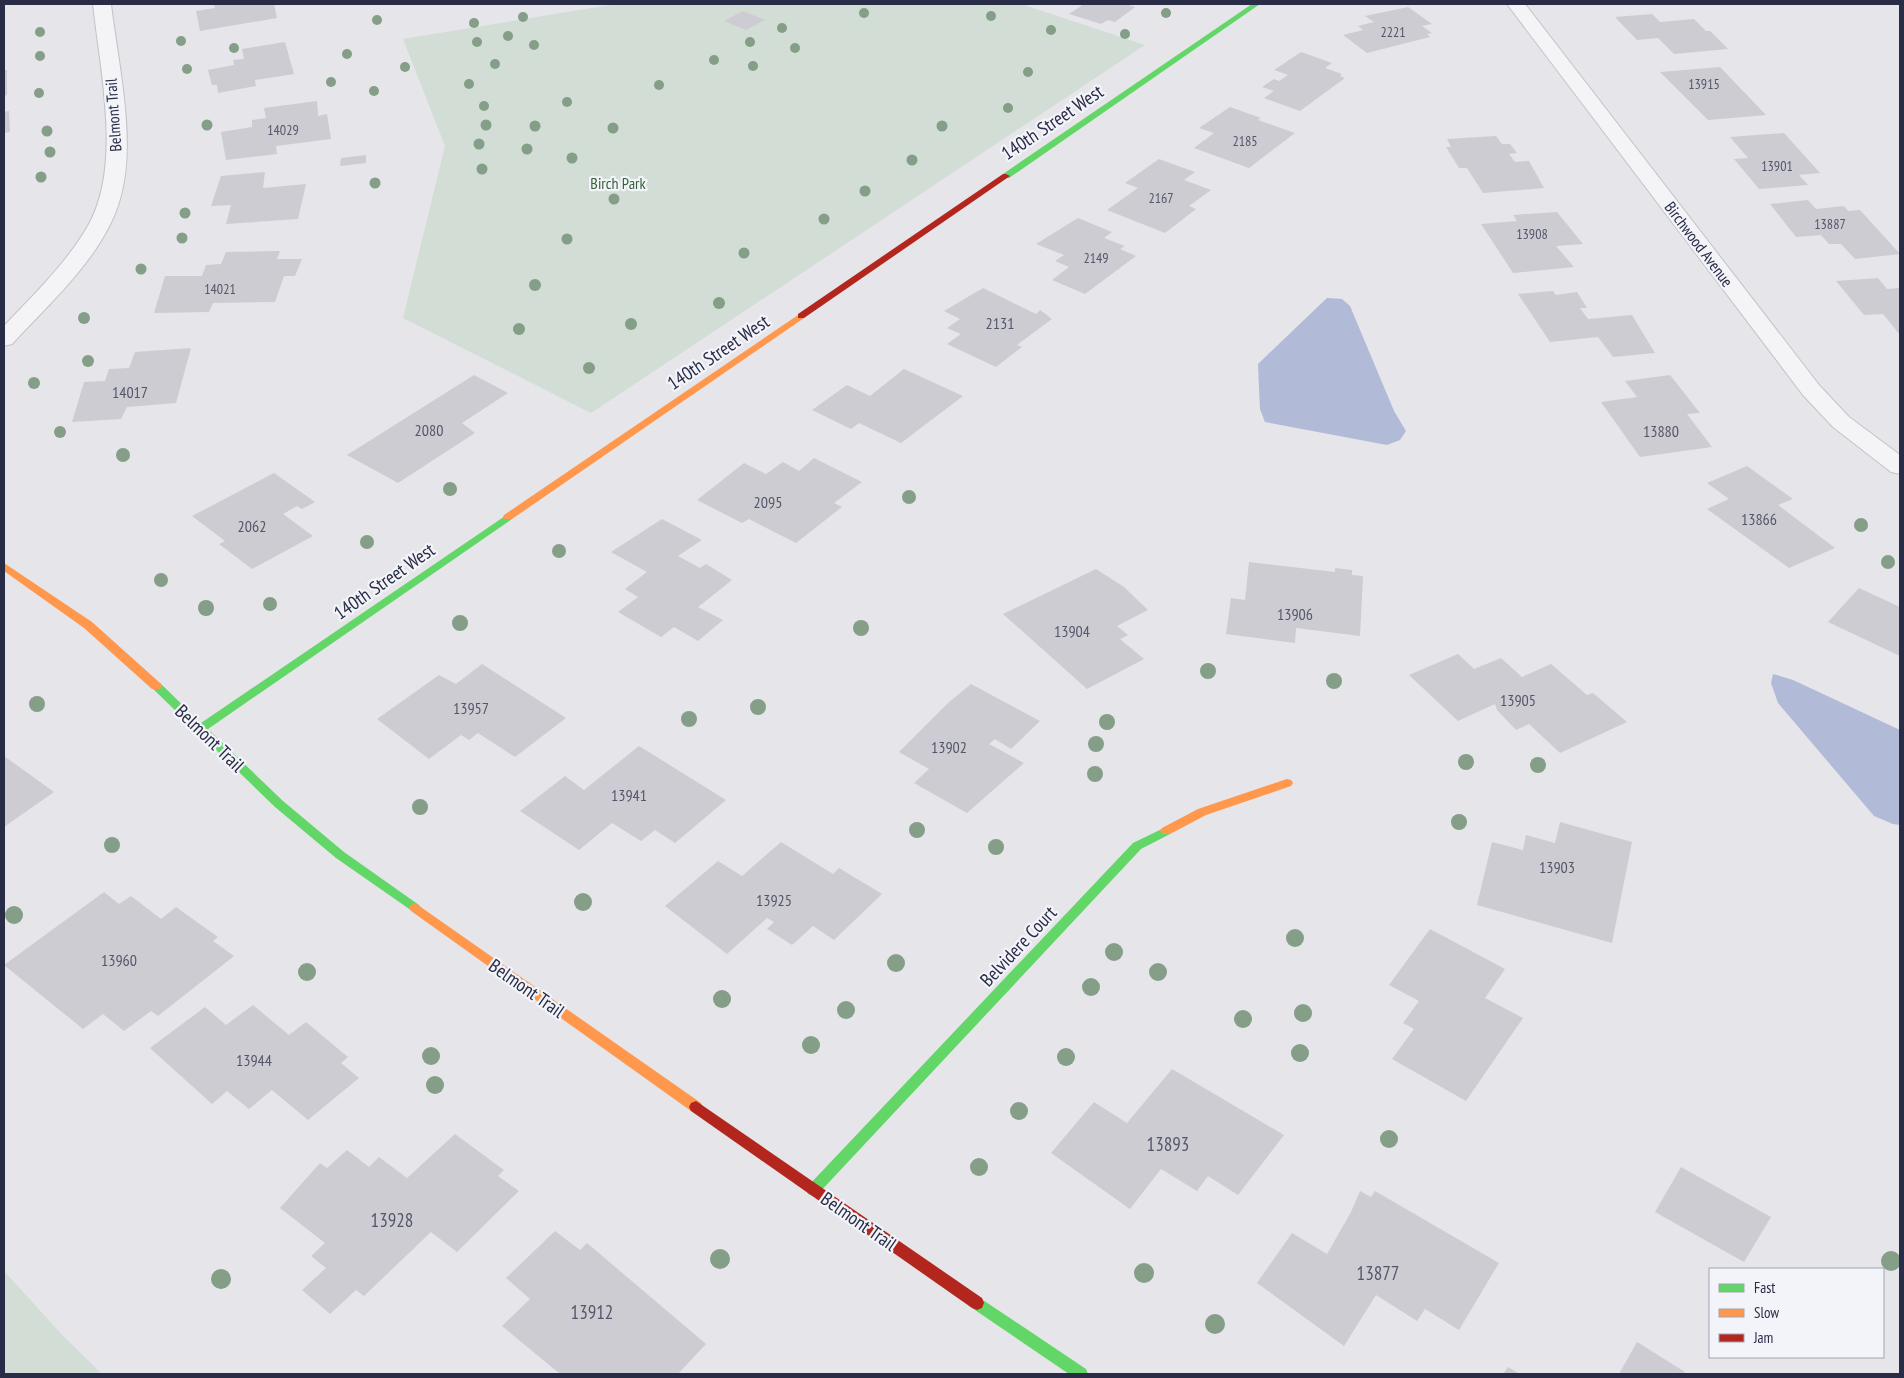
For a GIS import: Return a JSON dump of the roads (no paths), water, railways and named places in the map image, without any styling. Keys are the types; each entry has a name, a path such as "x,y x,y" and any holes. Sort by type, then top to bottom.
{"street":[{"name":"Belmont Trail","path":"4,339 83,251 104,214 111,196 115,180 118,143 102,4"},
{"name":"140th Street West","path":"200,729 1256,4"},
{"name":"Birchwood Avenue","path":"1516,4 1811,390 1841,422 1900,467"},
{"name":"Belmont Trail","path":"4,566 88,625 158,688 279,804 340,854 813,1190 1080,1374"},
{"name":"Belvidere Court","path":"813,1190 1137,846 1202,812 1287,783"}],"water":[{"path":"1327,298 1342,299 1350,306 1394,411 1406,431 1400,440 1387,445 1265,422 1260,409 1258,364"},
{"path":"1773,674 1793,680 1900,730 1900,825 1874,816 1778,703 1771,683"}],"park label":[{"name":"Birch Park","path":"618,183"}]}
